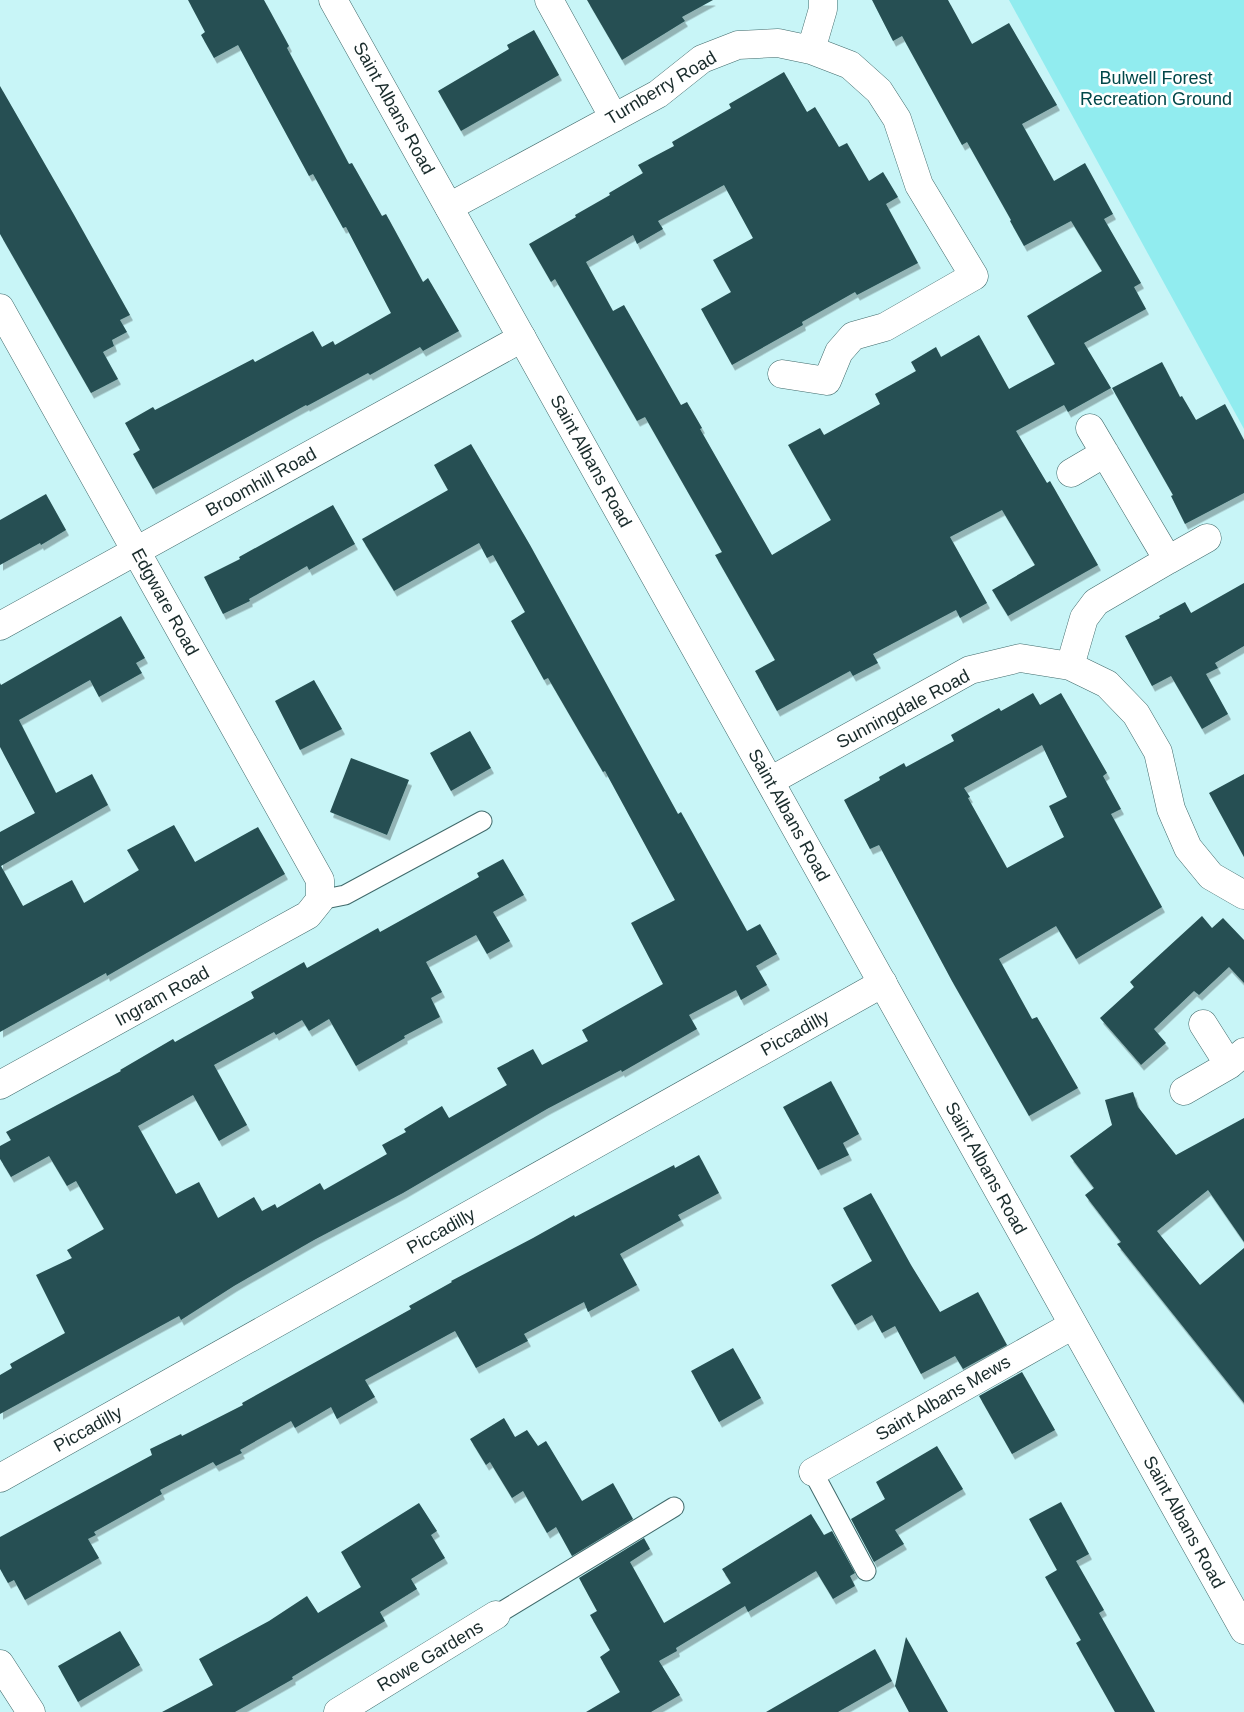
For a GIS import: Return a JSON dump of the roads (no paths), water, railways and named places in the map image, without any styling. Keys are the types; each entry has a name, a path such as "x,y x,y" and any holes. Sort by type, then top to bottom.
{"street":[{"name":"Saint Albans Road","path":"333,0 1244,1630"},
{"path":"549,0 614,118"},
{"path":"811,50 823,9 823,0"},
{"name":"Turnberry Road","path":"449,207 658,94 702,59 738,45 778,42 811,50 850,65 879,91 897,119 919,185 974,276 885,326 853,336 839,352 827,381 782,374"},
{"name":"Edgware Road","path":"0,308 320,880 320,900"},
{"name":"Broomhill Road","path":"0,626 522,338"},
{"path":"1090,428 1168,560"},
{"path":"1071,473 1105,453"},
{"path":"1070,666 1084,618 1096,602 1207,538"},
{"name":"Sunningdale Road","path":"770,781 970,670 1020,658 1070,666 1107,684 1136,714 1158,752 1171,809 1188,848 1212,876 1244,895"},
{"name":"Ingram Road","path":"0,1085 308,915 320,900"},
{"name":"Piccadilly","path":"0,1478 883,984"},
{"path":"1184,1091 1236,1058 1203,1024"},
{"name":"Saint Albans Mews","path":"813,1472 1073,1324"},
{"name":"Rowe Gardens","path":"338,1712 496,1615"},
{"path":"0,1664 31,1712"}],"lane":[{"path":"320,900 345,895 482,821"},
{"path":"813,1472 866,1571"},
{"path":"496,1615 674,1507"}],"park label":[{"name":"Bulwell Forest Recreation Ground","path":"1156,88"}]}
